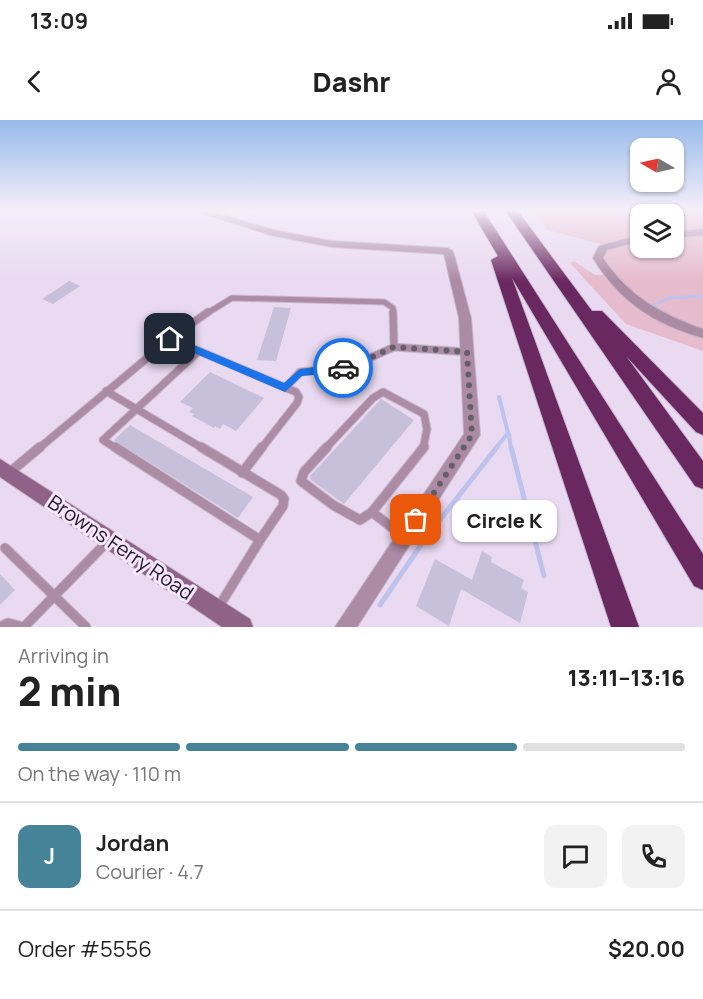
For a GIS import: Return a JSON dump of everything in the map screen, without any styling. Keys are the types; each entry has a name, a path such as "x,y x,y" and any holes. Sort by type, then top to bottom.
{"highway":[{"path":"488,234 627,627"},
{"path":"492,234 703,577"},
{"path":"528,234 703,479"},
{"path":"567,289 601,320 703,426"}],"street":[{"path":"277,234 332,244 448,251 465,318 472,435 345,627"},
{"path":"630,241 603,248 598,258 606,273 629,298 656,317 703,334"},
{"name":"Browns Ferry Road","path":"4,470 242,627"}],"lane":[{"path":"4,470 170,339 224,301 232,298 384,302 393,308 394,347"},
{"path":"170,339 296,392 299,397 297,403 242,473"},
{"path":"285,388 300,372 350,367 394,347 467,352"},
{"path":"199,351 103,440 104,443 260,540"},
{"path":"106,391 281,495 284,499 283,506 217,610"},
{"path":"383,392 424,414 427,429 423,451 372,512 360,520 351,517 301,481 304,472 373,398 383,392"},
{"path":"372,512 404,537"},
{"path":"0,627 8,623 24,627 110,539"},
{"path":"5,548 86,627"}],"shaded area":[{"path":"562,234 630,234 630,258 684,258 684,234 703,234 703,351 626,324 570,263 574,261 595,275 613,275 605,262 604,245"}],"building":[{"path":"69,281 80,286 53,304 42,299"},
{"path":"274,307 291,308 276,361 257,360"},
{"path":"210,372 264,398 236,431 223,424 220,429 215,426 214,428 192,416 194,414 189,412 193,408 180,402"},
{"path":"381,399 414,420 344,504 311,480 310,476"},
{"path":"130,425 253,497 238,518 114,440"},
{"path":"482,551 492,557 491,562 524,580 521,588 528,592 520,623 461,589 449,626 416,606 435,559 472,580"},
{"path":"0,574 15,590 0,605"}],"waterway":[{"path":"652,306 669,298 703,296"},
{"path":"495,449 508,433 499,397"},
{"path":"509,434 511,449"},
{"path":"380,605 425,539 497,447"},
{"path":"511,447 544,576"}],"way so far":[{"path":"343,368 394,347 467,352 472,435 416,520"}],"place":[{"name":"Circle K","path":"416,520"}],"route":[{"path":"170,339 285,388 300,372 343,368"}]}
